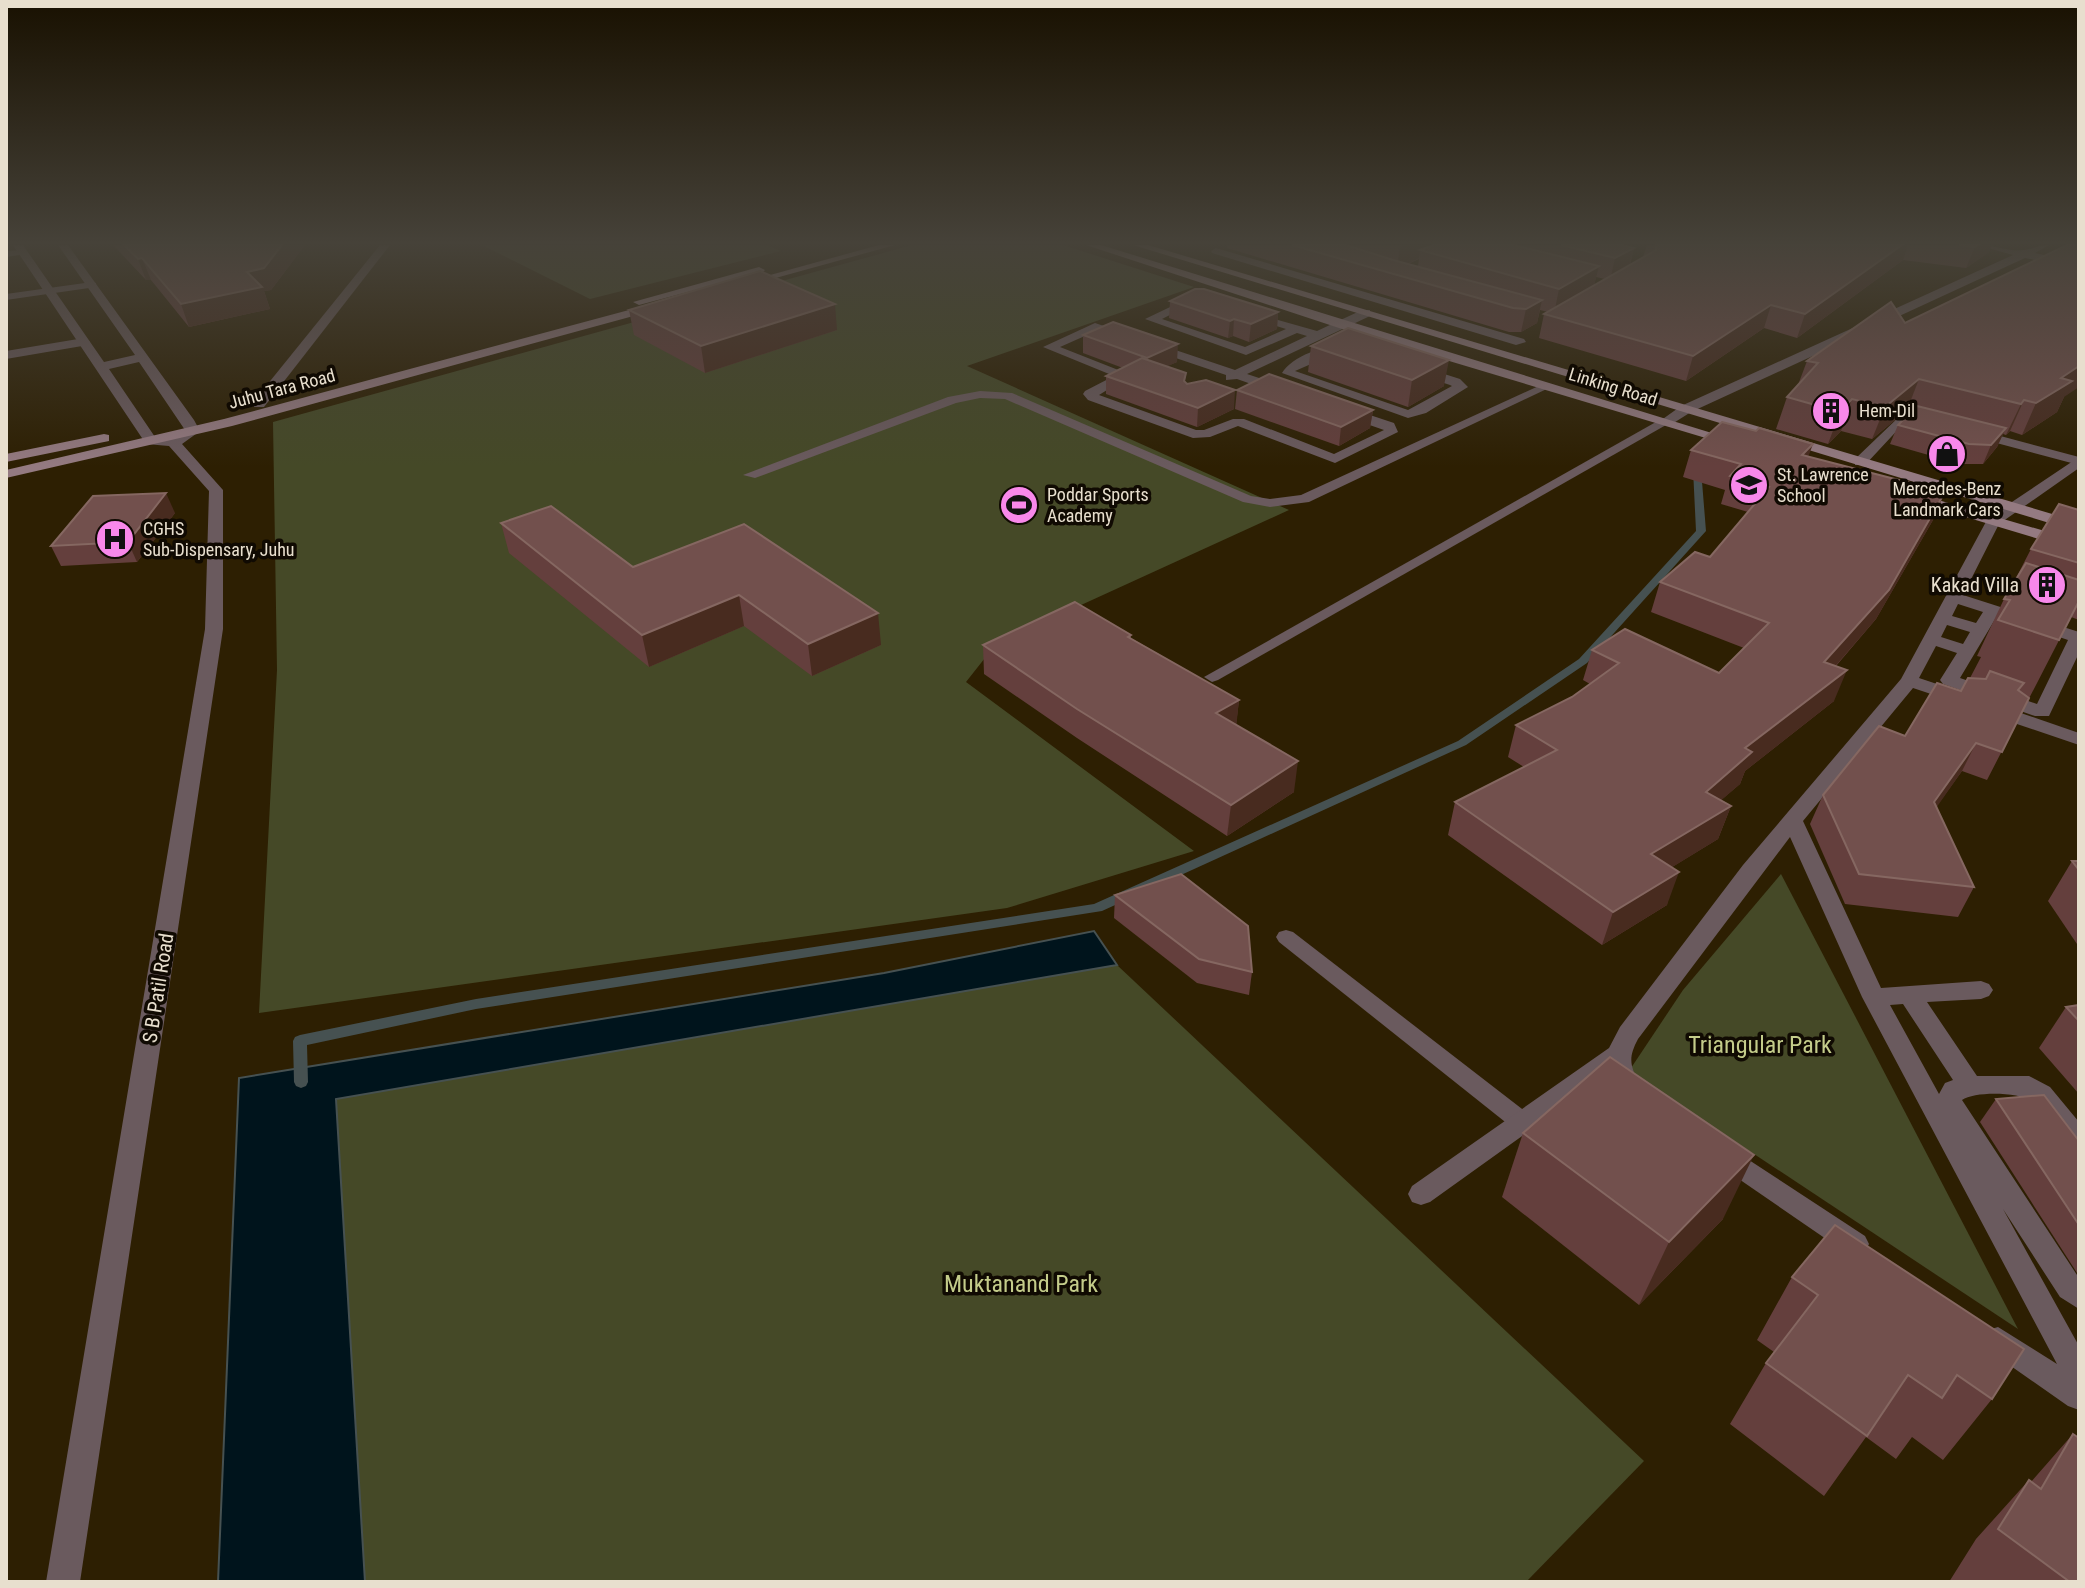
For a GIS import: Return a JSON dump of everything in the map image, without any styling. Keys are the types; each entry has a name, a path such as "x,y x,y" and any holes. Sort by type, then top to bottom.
{"main road":[{"name":"Juhu Tara Road","path":"6,458 169,433 259,404 576,319"},
{"name":"Juhu Tara Road","path":"6,474 606,319"},
{"name":"Linking Road","path":"1324,319 1741,444"},
{"name":"Linking Road","path":"1386,319 1860,462 2079,546"},
{"path":"1479,365 1500,354"},
{"path":"1583,397 1600,384"},
{"name":"Linking Road","path":"1904,494 2079,527"}],"street":[{"path":"69,319 101,367 169,433"},
{"path":"117,319 144,357 169,433"},
{"path":"259,404 326,319"},
{"path":"1151,319 1251,350 1296,329"},
{"path":"1265,319 1319,336"},
{"path":"1214,385 1354,319"},
{"path":"1444,319 1520,342"},
{"path":"1667,421 1686,409 1884,319"},
{"path":"1100,327 1203,362 1389,426 1391,432 1335,459 1239,422 1198,436 1093,397 1090,394 1125,375 1049,346 1100,327"},
{"path":"1500,354 1532,335"},
{"path":"6,355 84,342"},
{"path":"1306,342 1329,350 1349,348 1455,382 1461,387 1408,414 1288,373 1291,368 1329,350"},
{"path":"1203,362 1234,347"},
{"path":"101,367 144,357"},
{"name":"S B Patil Road","path":"63,1582 214,629 216,490 169,433"},
{"path":"1421,1194 1617,1055 1629,1033 1751,870 1909,681 1942,618 2004,515 2079,461"},
{"path":"1909,681 1994,703 2043,711 2077,639 2067,632 1993,609 1942,618"},
{"path":"1993,609 1949,680 2079,739"},
{"path":"1942,618 1980,630"},
{"path":"1942,618 1968,651"},
{"path":"1792,820 1874,997 2079,1375"},
{"path":"1874,997 1981,990"},
{"path":"1909,994 1970,1086"},
{"path":"1617,1055 1617,1071 1636,1095 1649,1104"},
{"path":"2079,1141 2041,1094 2029,1086 1970,1086 1954,1090 1949,1100 2070,1288 2079,1296"},
{"path":"1701,1139 1871,1254"},
{"path":"1975,1325 2079,1396"}],"lane":[{"path":"750,475 952,400 976,393 989,393 1008,396 1248,499 1288,503 1304,499 1547,386"},
{"path":"1860,462 1902,418 1915,418 2079,461"},
{"path":"1212,677 1667,421"},
{"path":"1286,937 1522,1122"}],"green space":[{"path":"644,319 1102,319 967,366 1289,510 996,644 966,682 1194,851 1007,908 259,1013 277,670 273,422"},
{"name":"Triangular Park","path":"1781,874 2018,1329 1629,1071 1683,990"},
{"name":"Muktanand Park","path":"1117,965 1644,1461 1526,1582 365,1582 336,1099"}],"water":[{"path":"1094,931 1117,965 336,1099 365,1582 218,1582 239,1078 884,973"}],"building":[{"path":"647,319 787,319 701,346"},
{"path":"1234,319 1262,319 1251,324"},
{"path":"1562,319 1749,319 1693,356"},
{"path":"1867,319 1902,319 1905,323 1913,319 2079,319 2079,366 2061,378 2072,381 2036,403 2024,400 2021,404 1919,379 1885,407 1852,399 1840,412 1787,397 1818,363 1807,361"},
{"path":"1113,322 1178,344 1147,358 1083,335"},
{"path":"1348,328 1449,360 1412,380 1311,346"},
{"path":"1142,358 1186,373 1184,381 1187,384 1206,380 1235,390 1198,408 1106,376"},
{"path":"1269,374 1373,410 1341,427 1237,390"},
{"path":"1917,406 2006,428 1991,445 1969,444 1898,425"},
{"path":"1722,422 1756,431 1759,428 1813,444 1802,455 1945,492 1889,590 1824,662 1847,670 1745,748 1752,752 1706,792 1731,806 1651,854 1679,872 1613,912 1455,802 1557,750 1516,725 1572,697 1619,663 1592,650 1625,629 1719,673 1769,623 1660,582 1695,552 1710,557 1769,487 1730,476 1741,464 1691,450"},
{"path":"166,493 128,542 51,546 93,496"},
{"path":"2059,504 2079,510 2079,563 2031,549"},
{"path":"551,506 633,567 744,524 878,613 808,644 739,595 642,635 501,523"},
{"path":"2026,563 2079,580 2079,601 2059,640 1998,620 2010,600 2004,599"},
{"path":"1075,602 1131,635 1128,637 1239,700 1216,713 1298,761 1231,805 1077,709 983,645"},
{"path":"1990,671 2024,683 2018,690 2029,698 2002,752 1976,743 1934,802 1974,887 1859,874 1823,795 1879,726 1905,736 1937,683 1961,691 1968,678 1986,679"},
{"path":"1181,874 1248,926 1252,972 1199,959 1115,895"},
{"path":"2079,1005 2079,1021 2066,1007"},
{"path":"1610,1057 1754,1155 1669,1242 1523,1133"},
{"path":"2044,1095 2079,1141 2079,1225 1996,1099"},
{"path":"1835,1225 2024,1349 1992,1399 1957,1375 1942,1398 1908,1375 1867,1436 1766,1363 1818,1295 1792,1277"},
{"path":"2073,1434 2079,1438 2079,1582 2070,1582 1998,1529 2029,1480 2041,1489"}],"waterway":[{"path":"301,1082 300,1041 476,1004 1097,908 1462,743 1583,661 1701,531 1697,469"}],"place":[{"name":"Hem-Dil","path":"1831,411"},
{"name":"Mercedes-Benz Landmark Cars","path":"1947,454"},
{"name":"St. Lawrence School","path":"1749,485"},
{"name":"Poddar Sports Academy","path":"1019,505"},
{"name":"CGHS Sub-Dispensary, Juhu","path":"115,539"},
{"name":"Kakad Villa","path":"2047,585"}]}
